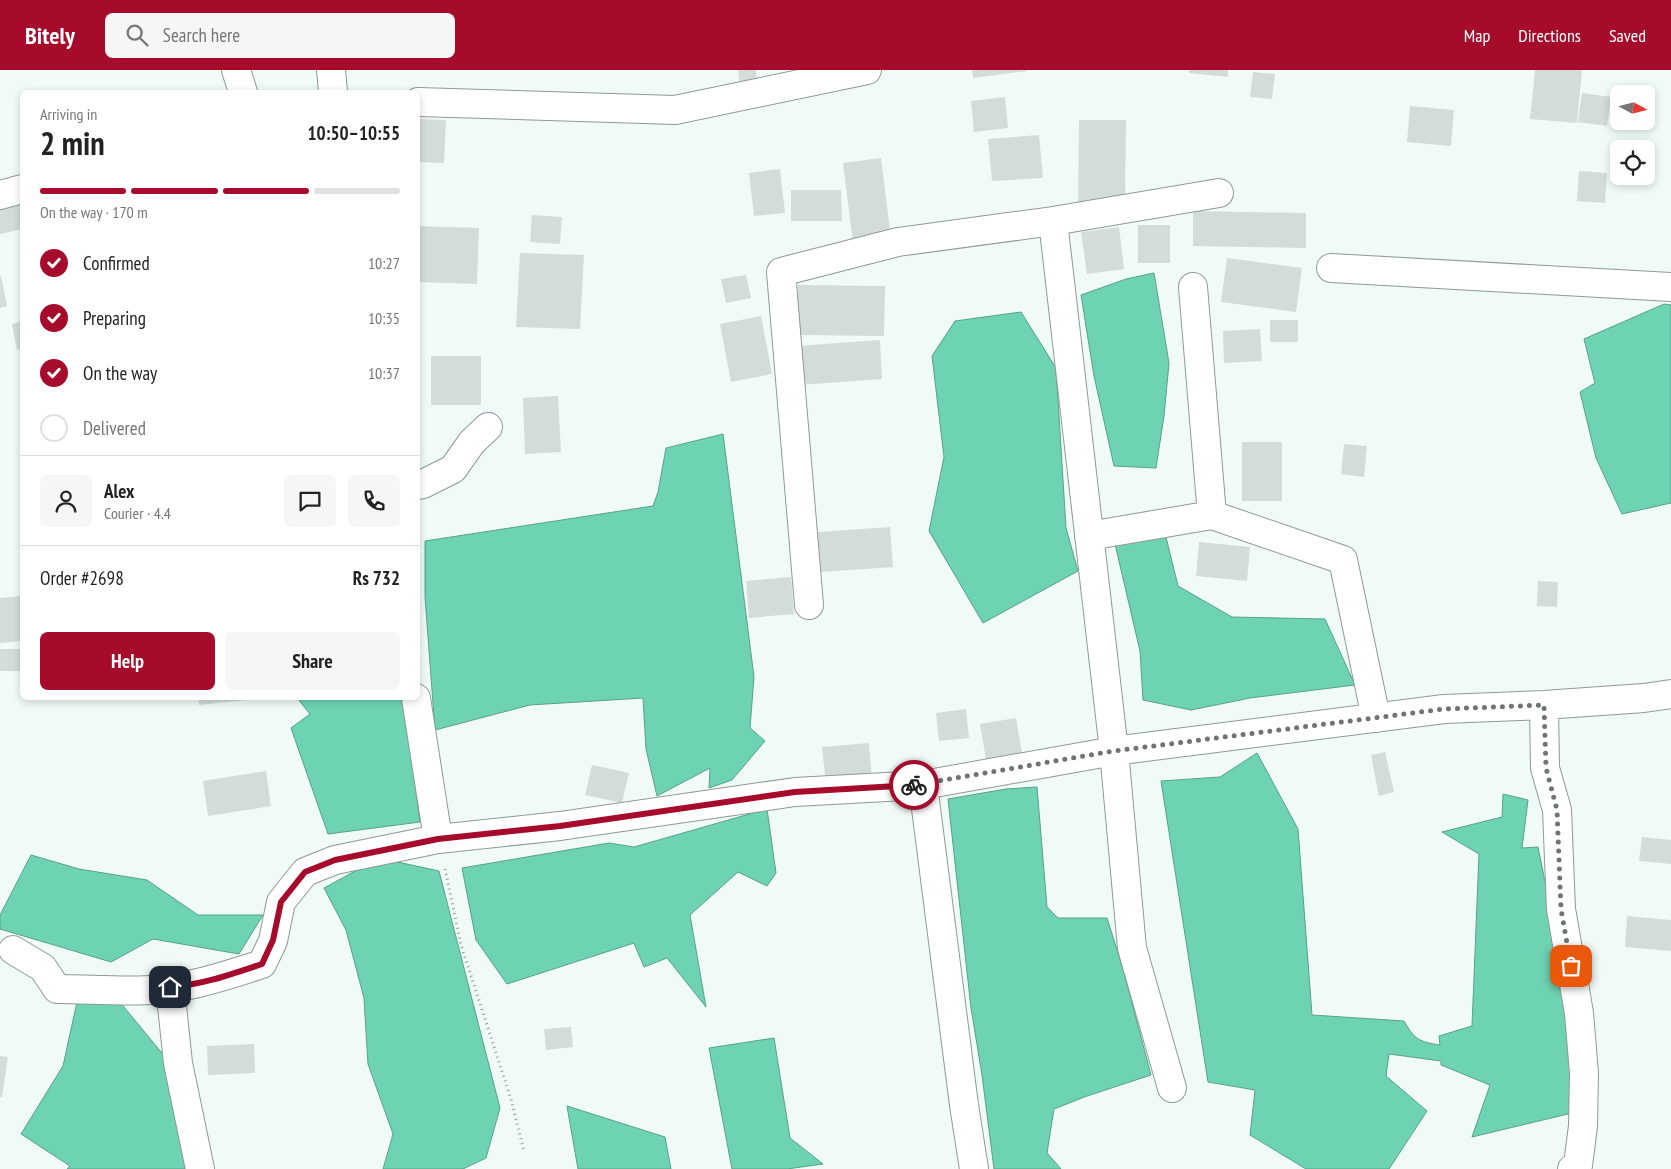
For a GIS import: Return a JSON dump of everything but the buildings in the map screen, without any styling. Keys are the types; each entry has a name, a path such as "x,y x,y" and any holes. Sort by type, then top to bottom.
{"street":[{"path":"236,70 242,90"},
{"path":"331,70 333,90"},
{"path":"420,102 675,110 866,70"},
{"path":"0,195 20,190"},
{"path":"809,605 781,272 898,242 1053,221 1218,193"},
{"path":"1053,221 1114,751 1132,948 1172,1088"},
{"path":"1331,268 1671,287"},
{"path":"1193,287 1212,515"},
{"path":"420,485 452,469 472,442 488,427"},
{"path":"1089,536 1212,515 1343,560 1376,718"},
{"path":"12,950 43,968 57,989 138,990 183,986 226,976 262,964 273,940 281,902 305,872 335,860 438,839 560,826 795,792 923,785 1114,751 1444,709 1544,705 1644,698 1671,694"},
{"path":"416,700 438,839"},
{"path":"1544,705 1546,768 1557,810 1561,909 1580,1013 1584,1074 1583,1126 1578,1165 1572,1169"},
{"path":"923,785 974,1169"},
{"path":"170,987 178,1063 200,1169"}],"path":[{"path":"438,839 461,945 511,1099 524,1151"}],"shaded area":[{"path":"1154,273 1169,363 1164,416 1156,468 1114,466 1094,376 1081,295 1126,279"},
{"path":"1664,304 1671,305 1671,503 1622,514 1596,458 1580,392 1595,383 1584,339"},
{"path":"1021,312 1056,368 1066,528 1078,571 983,623 929,531 944,457 932,356 955,321"},
{"path":"723,434 754,677 750,728 765,741 732,780 709,788 710,768 657,796 646,749 643,698 530,705 435,730 425,597 425,541 653,506 658,492 666,448"},
{"path":"1166,537 1178,586 1232,617 1325,619 1355,685 1250,698 1191,710 1143,700 1140,651 1115,544"},
{"path":"299,700 404,700 420,822 328,834 291,728 310,714"},
{"path":"1257,753 1298,829 1312,1015 1404,1021 1414,1036 1422,1041 1433,1044 1440,1045 1439,1036 1472,1026 1479,854 1442,832 1502,817 1503,794 1528,800 1522,848 1538,847 1584,1074 1568,1114 1472,1137 1490,1085 1441,1065 1441,1061 1389,1054 1386,1076 1427,1111 1389,1169 1306,1169 1250,1135 1255,1090 1208,1082 1161,781 1220,777"},
{"path":"1037,787 1047,907 1058,918 1107,918 1123,969 1151,1075 1054,1109 1047,1153 1061,1169 994,1169 971,1008 948,799 1006,789"},
{"path":"767,809 776,873 767,886 738,872 690,915 706,1007 667,958 644,967 634,943 507,984 476,940 462,868 609,843 634,847"},
{"path":"31,855 79,869 147,880 198,915 263,915 239,954 153,939 111,962 0,929 0,915"},
{"path":"379,858 439,871 500,1108 486,1158 463,1169 383,1169 393,1134 368,1064 364,998 346,930 324,888"},
{"path":"119,1001 171,1064 185,1169 67,1169 70,1166 21,1134 63,1066 77,1002"},
{"path":"774,1038 790,1138 823,1164 787,1169 732,1169 709,1048"},
{"path":"567,1106 665,1137 671,1169 578,1169"}],"way so far":[{"path":"914,785 923,785 1114,751 1444,709 1544,705 1546,768 1557,810 1561,909 1571,966"}],"route":[{"path":"170,987 183,986 226,976 262,964 273,940 281,902 305,872 335,860 438,839 560,826 795,792 914,785"}]}
